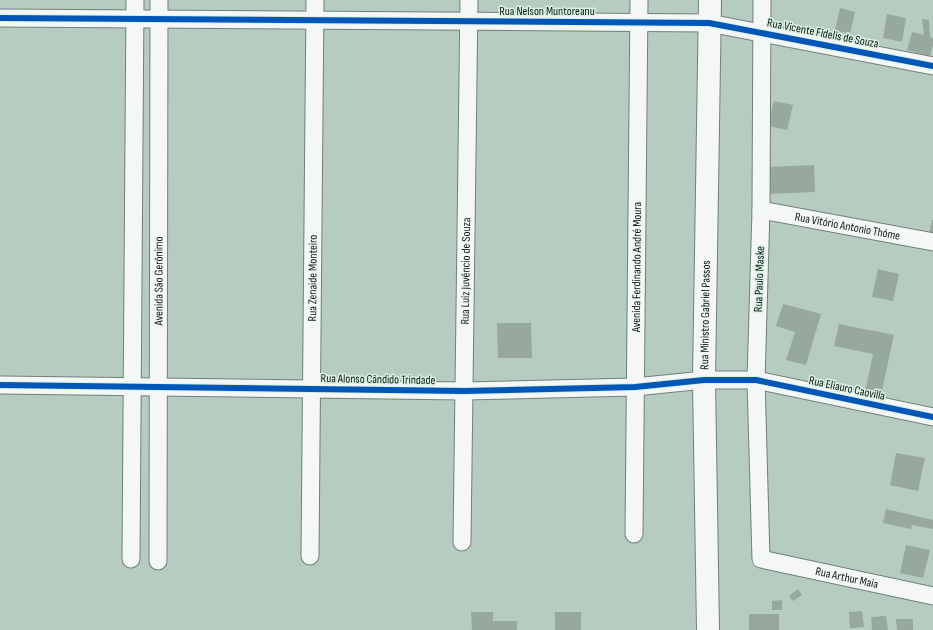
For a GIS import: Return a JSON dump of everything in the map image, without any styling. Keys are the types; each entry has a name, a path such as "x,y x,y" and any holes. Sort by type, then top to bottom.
{"street":[{"name":"Avenida São Gerônimo","path":"131,559 134,0"},
{"name":"Avenida São Gerônimo","path":"158,561 159,0"},
{"name":"Rua Zenaide Monteiro","path":"310,556 316,0"},
{"name":"Rua Luiz Juvêncio de Souza","path":"462,542 469,0"},
{"name":"Avenida Ferdinando André Moura","path":"634,534 639,0"},
{"name":"Rua Ministro Gabriel Passos","path":"708,630 704,380 710,0"},
{"name":"Rua Paulo Maske","path":"761,559 756,380 761,210 762,0"},
{"name":"Rua Nelson Muntoreanu","path":"0,18 709,23"},
{"name":"Rua Vicente Fidelis de Souza","path":"709,23 933,66"},
{"name":"Rua Vitório Antonio Thóme","path":"761,210 933,242"},
{"name":"Rua Alonso Cândido Trindade","path":"0,385 464,391 635,387 704,380 756,380"},
{"name":"Rua Eliauro Caovilla","path":"756,380 933,417"},
{"name":"Rua Arthur Maia","path":"761,559 933,596"}],"building":[{"path":"840,8 855,12 850,34 835,30"},
{"path":"887,14 906,18 902,42 883,38"},
{"path":"922,19 929,20 930,37 933,38 930,56 907,50 912,32 924,35"},
{"path":"774,101 793,105 787,130 768,126"},
{"path":"814,165 815,192 769,194 768,167"},
{"path":"933,220 933,235 929,234"},
{"path":"878,269 899,274 893,301 872,297"},
{"path":"783,304 821,314 806,365 786,360 795,332 776,326"},
{"path":"497,323 531,323 532,358 498,358"},
{"path":"839,324 894,335 880,400 864,397 873,354 834,346"},
{"path":"896,453 925,458 918,491 890,485"},
{"path":"886,509 933,520 933,529 912,525 911,529 883,523"},
{"path":"906,545 930,550 923,578 900,573"},
{"path":"798,589 802,595 793,601 789,596"},
{"path":"782,600 782,610 772,610 772,601"},
{"path":"862,611 864,627 850,628 849,612"},
{"path":"471,612 493,612 493,621 517,621 517,630 472,630"},
{"path":"555,612 581,612 581,630 555,630"},
{"path":"749,614 779,614 779,630 749,630"},
{"path":"886,616 888,630 872,630 871,617"},
{"path":"896,619 913,619 913,630 897,630"}],"cycle path":[{"path":"0,18 709,23 933,66"},
{"path":"0,385 464,391 635,387 704,380 756,380 933,417"}]}
